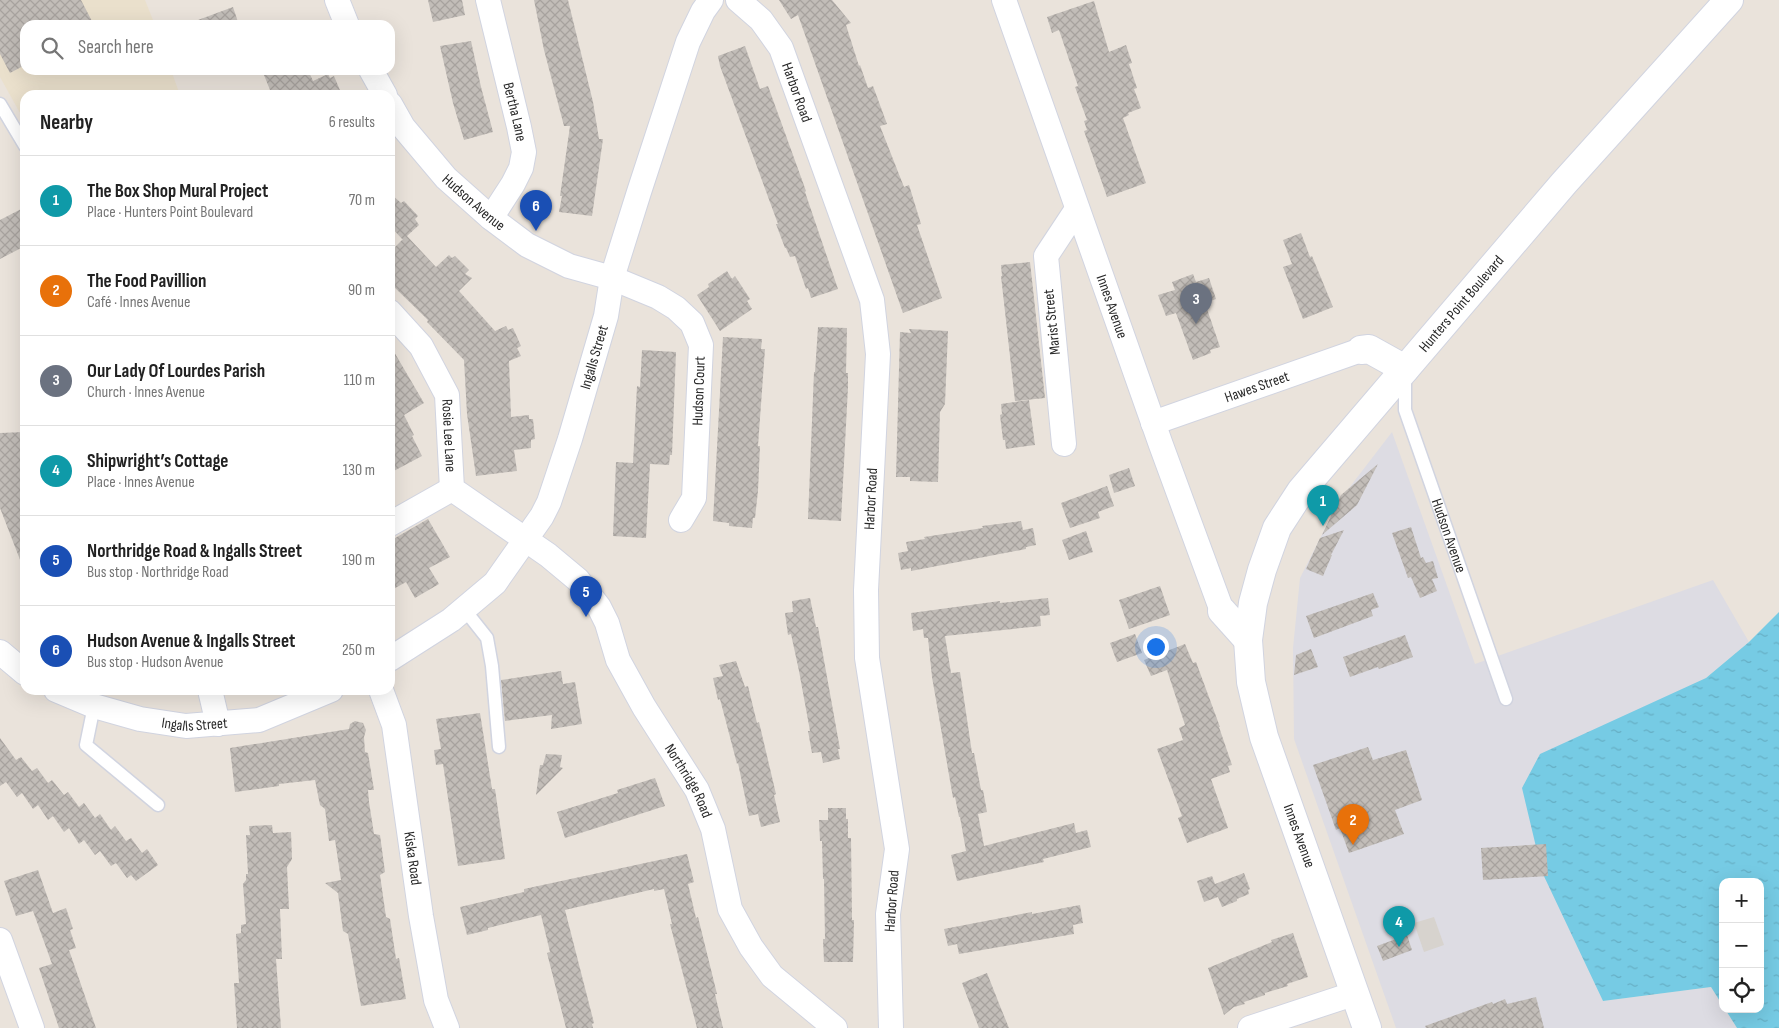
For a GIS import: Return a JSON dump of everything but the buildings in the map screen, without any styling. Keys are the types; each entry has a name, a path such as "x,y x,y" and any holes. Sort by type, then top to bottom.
{"main road":[{"name":"Hunters Point Boulevard","path":"1248,640 1253,603 1262,570 1277,528 1301,491 1564,184 1729,0"},
{"path":"1362,350 1370,349 1406,369"},
{"path":"1222,611 1248,640"},
{"name":"Innes Avenue","path":"1248,640 1251,682 1264,738 1367,1028"}],"street":[{"path":"337,0 345,20"},
{"name":"Bertha Lane","path":"488,0 520,127 524,152 521,168 491,218"},
{"name":"Ingalls Street","path":"395,656 452,620 495,583 549,502 570,439 606,316 612,278 688,42 703,10 711,0"},
{"name":"Harbor Road","path":"738,0 762,20 781,48 872,300 878,354 866,590 867,658 896,849 888,914 891,1028"},
{"name":"Innes Avenue","path":"1004,0 1153,423 1222,611"},
{"path":"374,75 382,90"},
{"name":"Hudson Avenue","path":"395,113 403,127 446,178 491,218 527,245 569,266 612,278"},
{"name":"Marist Street","path":"1064,444 1046,256 1077,209"},
{"name":"Hudson Court","path":"612,278 676,308 692,323 701,345 694,498 681,520"},
{"name":"Rosie Lee Lane","path":"395,317 422,346 447,395 452,489 525,540"},
{"name":"Hawes Street","path":"1153,423 1362,350"},
{"path":"395,521 452,489"},
{"name":"Northridge Road","path":"525,540 548,554 578,580 599,607 607,623 618,660 644,707 696,790 713,829 730,909 750,947 772,976 835,1028"},
{"path":"0,652 20,668"},
{"name":"Ingalls Street","path":"68,695 94,706 140,719 186,726 259,720 319,695"},
{"path":"211,695 218,724"},
{"name":"Kiska Road","path":"383,695 394,725 435,992 447,1028"},
{"path":"0,940 32,1028"},
{"path":"1250,1028 1356,993"}],"lane":[{"path":"0,104 20,138"},
{"name":"Hudson Avenue","path":"1406,369 1406,410 1506,699"},
{"path":"464,610 486,638 492,666 499,747"},
{"path":"94,706 86,744 158,805"}],"shaded area":[{"path":"0,0 145,0 153,20 20,20 20,75 173,75 178,90 20,90 20,113 0,77"},
{"path":"1392,432 1475,664 1713,580 1749,642 1706,678 1655,703 1583,956 1603,1001 1711,987 1719,1000 1719,1013 1728,1013 1737,1028 1396,1028 1294,739 1293,648 1300,578 1339,501"},
{"path":"1434,917 1444,945 1424,952 1414,923"}],"water":[{"path":"1779,612 1779,1028 1737,1028 1728,1013 1764,1013 1764,878 1719,878 1719,1000 1711,987 1603,1001 1542,872 1522,788 1540,754 1706,678 1749,642"}],"place":[{"name":"Hudson Avenue & Ingalls Street","path":"536,231"},
{"name":"Our Lady Of Lourdes Parish","path":"1196,324"},
{"name":"The Box Shop Mural Project","path":"1323,526"},
{"name":"Northridge Road & Ingalls Street","path":"586,617"},
{"name":"The Food Pavillion","path":"1353,845"},
{"name":"Shipwright’s Cottage","path":"1399,947"}]}
